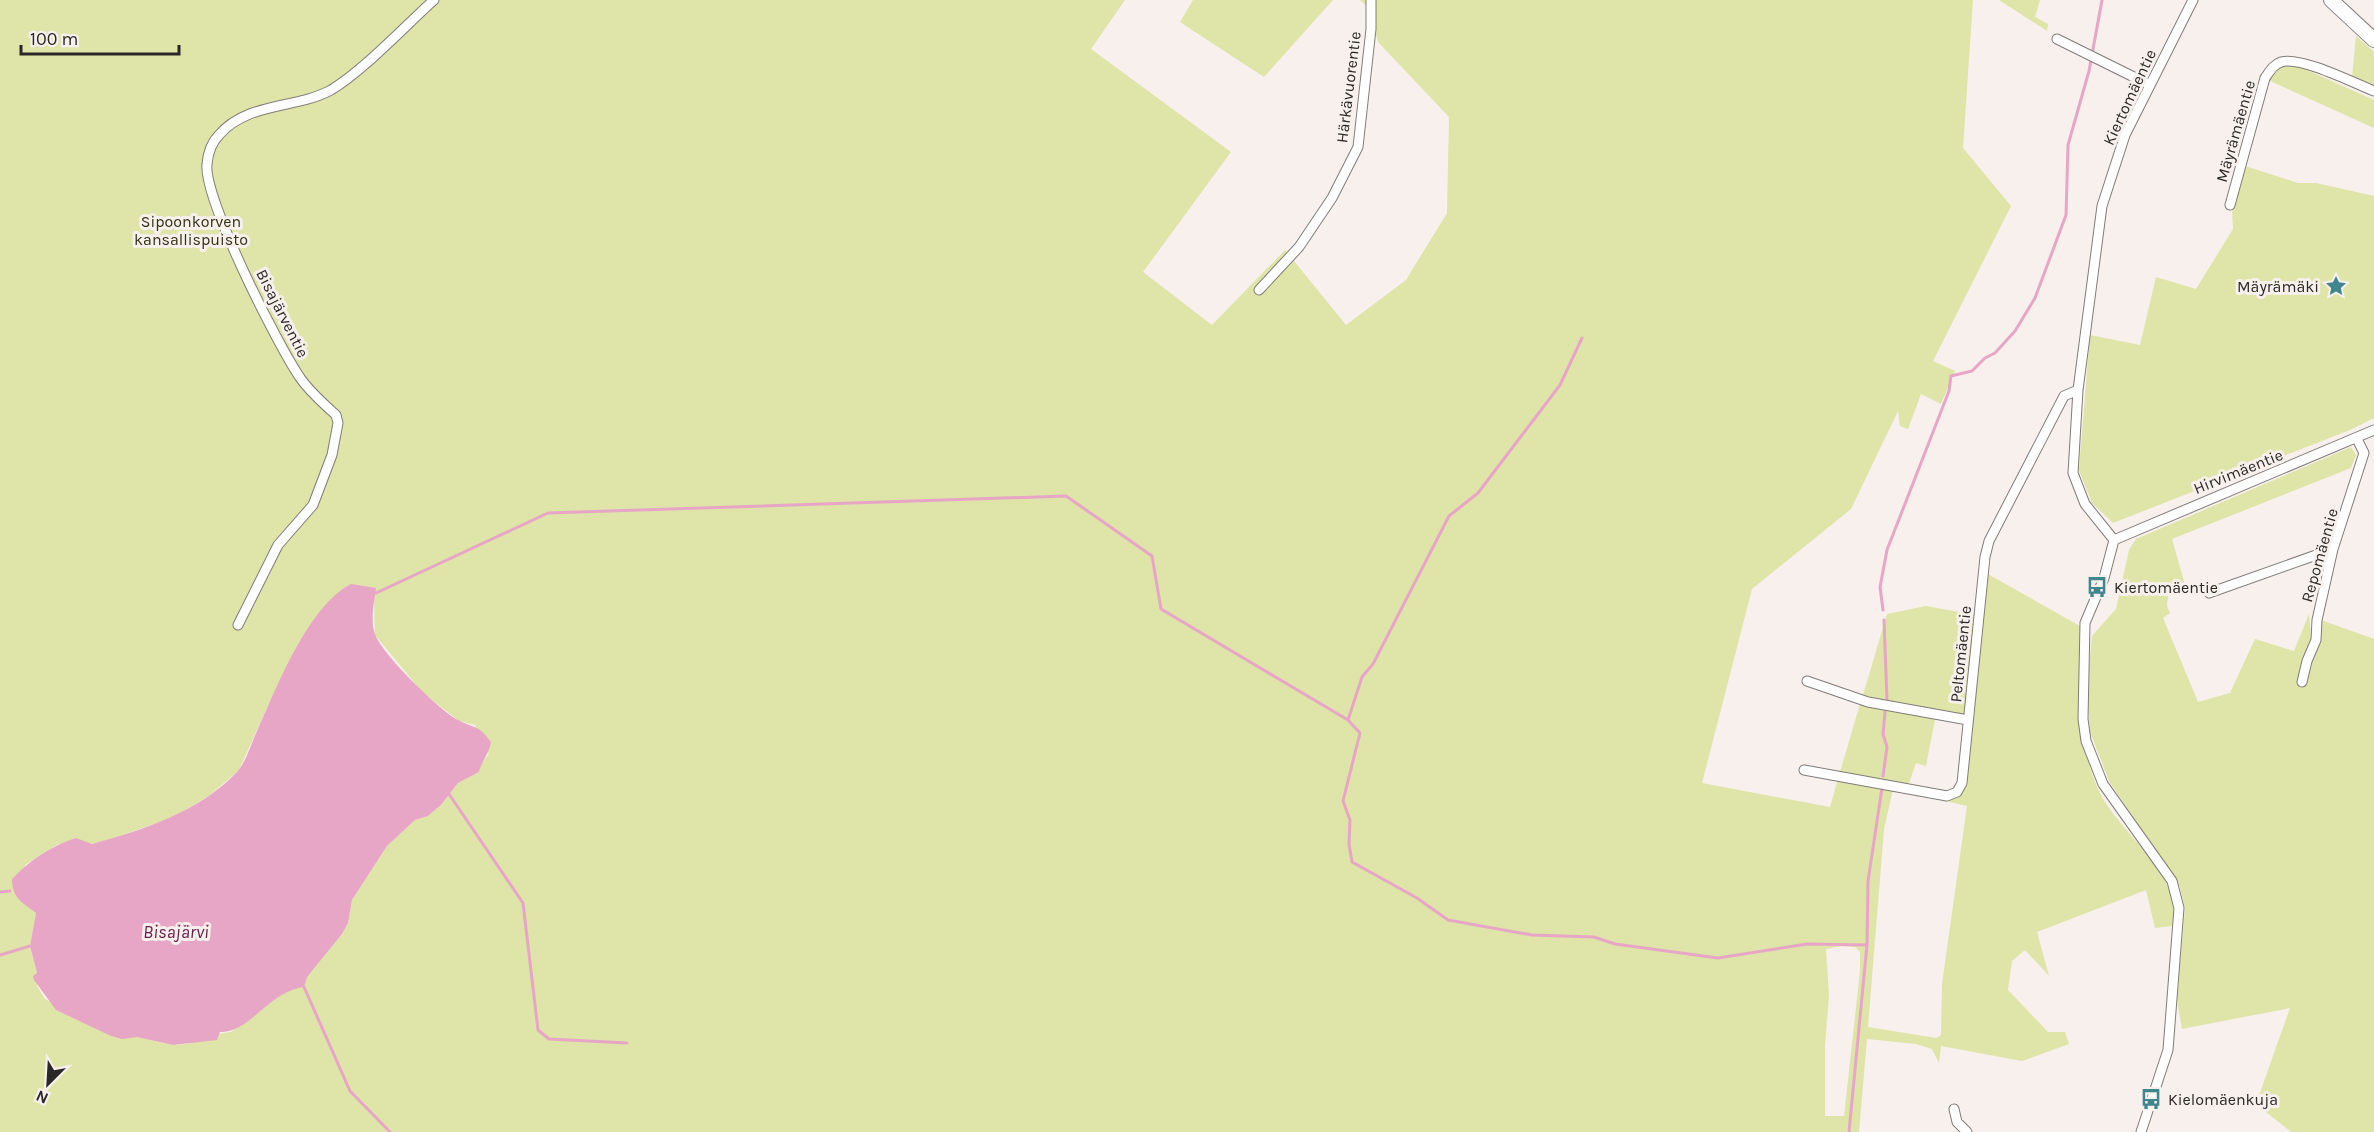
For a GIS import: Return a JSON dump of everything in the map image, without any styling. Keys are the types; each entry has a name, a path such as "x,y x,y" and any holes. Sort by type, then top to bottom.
{"street":[{"name":"Bisajärventie","path":"238,625 278,545 313,505 332,455 339,423 336,416 302,381 283,351 255,294 210,190 207,164 212,143 236,119 269,108 310,101 334,88 434,0"},
{"name":"Härkävuorentie","path":"1259,290 1299,247 1332,198 1358,147 1371,29 1371,0"},
{"name":"Kiertomäentie","path":"2114,540 2085,504 2073,473 2078,390 2102,206 2126,135 2193,0"},
{"path":"2331,0 2374,40"},
{"path":"2057,39 2150,85"},
{"name":"Mäyrämäentie","path":"2230,205 2265,78 2273,66 2283,61 2301,63 2374,91"},
{"name":"Peltomäentie","path":"1804,770 1947,796 1957,792 1962,783 1985,557 1989,541 2064,396 2078,390"},
{"name":"Hirvimäentie","path":"2114,540 2374,430"},
{"name":"Repomäentie","path":"2302,681 2316,640 2317,620 2333,549 2364,453 2357,439"},
{"path":"2114,540 2104,578 2085,623 2083,719 2086,741 2103,784 2172,881 2179,908 2168,1050 2141,1132"},
{"path":"2209,593 2333,549"},
{"path":"1807,681 1868,702 1968,720"},
{"path":"1954,1109 1957,1122 1967,1132"}],"green space":[{"name":"Sipoonkorven kansallispuisto","path":"0,0 1125,0 1091,49 1231,152 1143,272 1212,325 1285,250 1346,325 1406,280 1447,213 1449,117 1378,42 1369,8 1360,0 1973,0 1963,148 2011,206 1933,361 1955,371 1941,404 1921,394 1908,429 1900,426 1898,411 1851,509 1752,589 1702,783 1830,807 1838,779 1893,789 1884,829 1868,1027 1936,1038 1941,1035 1942,984 1967,806 1945,801 1960,795 1966,784 1986,573 2080,626 2080,709 2085,749 2091,769 2107,805 2160,872 2169,890 2174,908 2172,926 2155,928 2146,890 2037,932 2049,976 2025,950 2012,961 2008,990 2048,1032 2065,1032 2069,1044 2022,1061 1941,1046 1939,1063 1932,1049 1916,1044 1867,1039 1859,1132 0,1132","holes":["374,599 375,635 422,692 459,721 475,725 489,754 481,763 479,772 458,783 441,805 428,816 415,820 387,846 352,900 348,923 342,934 306,977 304,986 290,988 231,1032 179,1045 139,1037 111,1036 45,999 37,986 37,973 30,946 36,913 28,907 25,865 58,844 91,844 108,840 174,817 210,795 239,770 268,705","1842,946 1855,947 1860,952 1860,971 1844,1116 1825,1116 1825,1046 1829,995 1826,949"]},
{"path":"1193,0 1333,0 1264,77 1180,22"},
{"path":"1999,0 2040,0 2035,17 2048,24 2047,31"},
{"path":"2356,36 2374,52 2374,87 2352,78"},
{"path":"2285,66 2300,67 2374,100 2374,128 2268,80 2277,69"},
{"path":"2245,166 2298,183 2316,183 2374,196 2374,418 2350,430 2113,523 2092,503 2079,470 2090,335 2140,345 2156,277 2196,289 2233,229 2232,207"},
{"path":"2351,447 2356,455 2351,468 2172,539 2185,585 2169,588 2167,606 2170,613 2163,618 2198,702 2230,693 2255,639 2294,651 2309,614 2311,638 2303,673 2321,620 2374,639 2374,1132 2291,1132 2256,1104 2290,1008 2182,1029 2177,1000 2185,908 2180,887 2109,781 2090,732 2087,688 2092,636 2116,609 2129,550 2136,539"},
{"path":"1926,606 1976,615 1964,716 1870,699 1863,695 1887,614"},
{"path":"1860,704 1935,719 1926,766 1916,763 1908,786 1840,772"}],"water":[{"name":"Bisajärvi","path":"351,584 376,588 373,605 375,634 399,667 449,714 487,736 491,742 479,772 458,783 441,805 428,816 415,820 387,846 352,900 348,923 342,934 307,977 304,987 280,996 241,1026 231,1031 220,1032 217,1040 173,1045 137,1037 122,1039 56,1010 33,976 37,973 30,946 36,913 16,895 12,879 34,860 58,845 76,838 92,844 150,826 188,809 222,786 243,763 295,649 321,610 335,595"}],"waterway":[{"path":"1883,610 1880,587 1887,550 1949,391 1951,376 1972,371 1985,358 1995,353 2015,331 2035,298 2066,215 2068,145 2089,71 2102,0"},
{"path":"1348,720 1362,677 1373,664 1449,516 1478,493 1560,385 1582,338"},
{"path":"376,593 548,513 1066,496 1152,556 1161,609 1348,720 1360,733 1343,801 1350,820 1349,844 1352,862 1417,898 1448,920 1532,935 1594,937 1615,944 1718,958 1807,944 1867,945"},
{"path":"1884,620 1887,700"},
{"path":"1883,776 1887,747 1883,734 1885,712"},
{"path":"1849,1132 1867,945 1868,881 1882,788"},
{"path":"449,794 523,903 538,1030 549,1039 627,1043"},
{"path":"0,892 10,891"},
{"path":"0,955 30,946"},
{"path":"304,987 350,1091 390,1132"}],"place":[{"name":"Mäyrämäki","path":"2336,286"},
{"name":"Kiertomäentie","path":"2097,587"},
{"name":"Kielomäenkuja","path":"2151,1099"}]}
